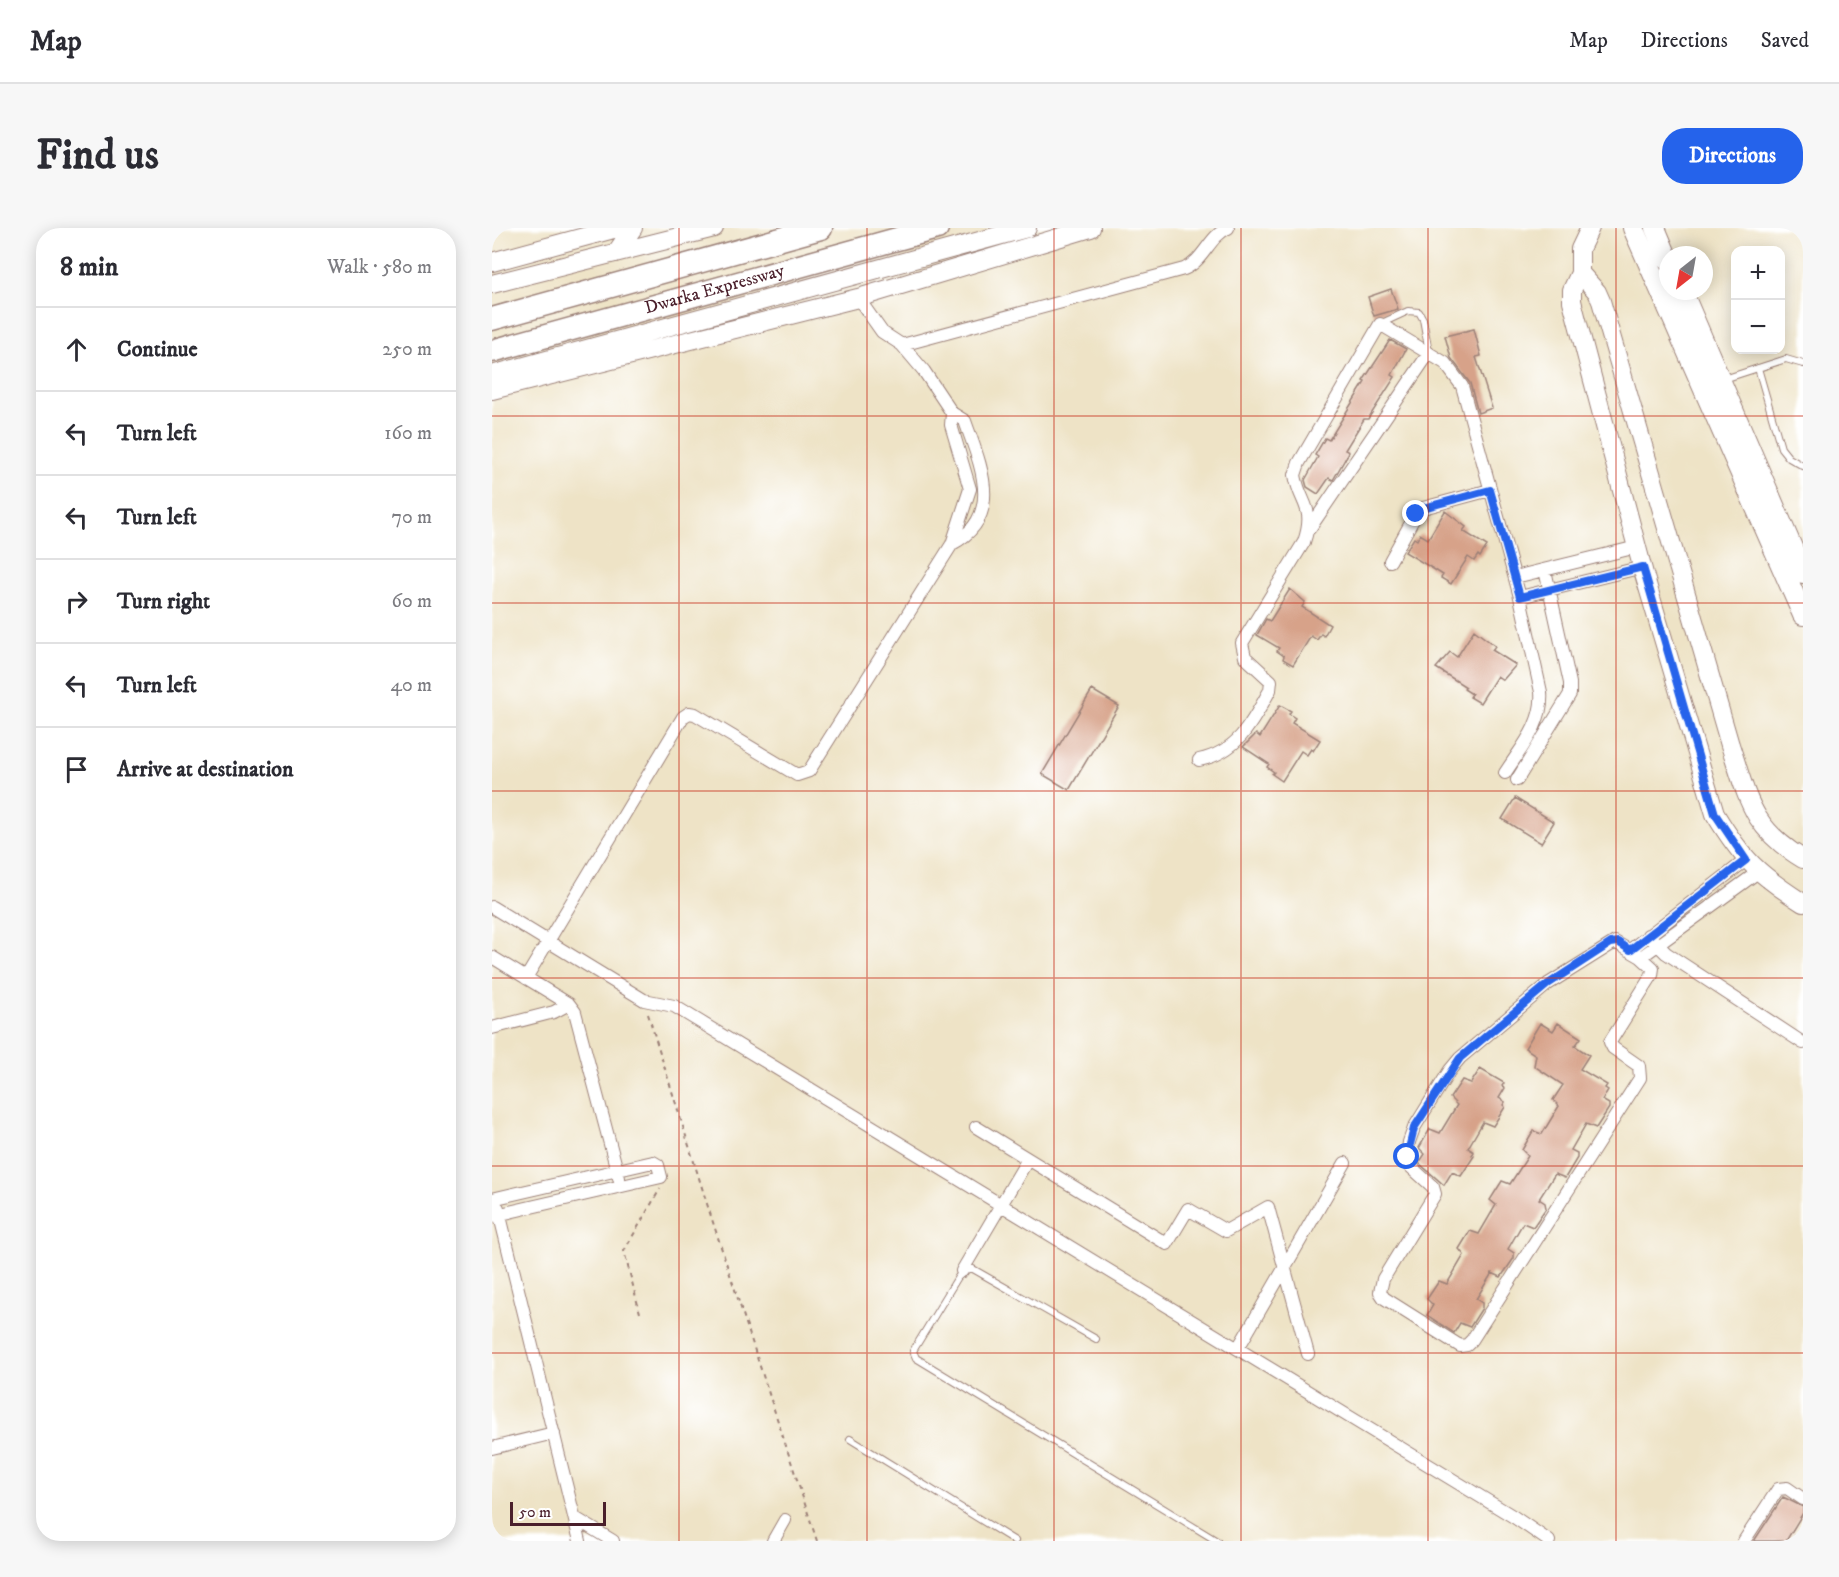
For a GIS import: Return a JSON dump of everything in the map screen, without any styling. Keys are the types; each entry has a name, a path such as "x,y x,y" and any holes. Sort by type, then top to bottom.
{"highway":[{"name":"Dwarka Expressway","path":"492,319 821,228"},
{"name":"Dwarka Expressway","path":"492,351 937,228"}],"main road":[{"path":"1632,228 1803,615"},
{"path":"1655,228 1663,246"},
{"path":"1686,300 1803,573"}],"street":[{"path":"492,261 617,228"},
{"path":"616,253 633,228"},
{"path":"492,284 714,228"},
{"path":"492,375 1027,228"},
{"path":"492,390 858,298 1090,228"},
{"path":"902,345 1184,269 1196,261 1215,236 1228,228"},
{"path":"1590,228 1580,249 1580,273 1572,290 1572,301 1637,547 1715,814 1752,866 1803,903"},
{"path":"1580,273 1598,292 1601,301 1727,733 1754,814 1780,845 1803,859"},
{"path":"526,978 683,717 689,713 695,714 797,775 809,771 952,544 970,489 951,425 952,413 936,387 902,345 882,332 858,298"},
{"path":"1307,533 1309,517 1305,499 1297,485 1297,469 1380,324 1445,363 1462,386 1520,597 1542,708 1537,723 1505,773"},
{"path":"1199,760 1217,756 1236,743 1270,690 1271,681 1248,662 1242,650 1242,643 1307,533 1429,353"},
{"path":"1390,561 1416,514 1423,508 1490,490"},
{"path":"1515,577 1637,547"},
{"path":"1520,597 1643,567"},
{"path":"1517,780 1563,709 1570,694 1570,683 1545,570"},
{"path":"1630,950 1648,935 1752,866"},
{"path":"1641,957 1752,866"},
{"path":"492,907 644,1000 674,1006 1514,1517 1549,1541"},
{"path":"1648,935 1657,945 1803,1043"},
{"path":"1618,942 1641,957 1653,968 1652,975 1610,1042 1613,1048 1639,1066 1640,1078 1472,1340 1467,1345 1454,1344 1384,1298 1380,1292 1383,1279 1435,1194 1433,1187 1412,1167 1407,1157 1414,1128 1460,1058 1548,984 1611,943 1618,942"},
{"path":"492,957 498,966 526,978 569,1004 575,1012 621,1186"},
{"path":"492,1028 554,1012 569,1004"},
{"path":"976,1127 1167,1244 1188,1209 1226,1231 1268,1207 1308,1354"},
{"path":"962,1271 1028,1159"},
{"path":"496,1215 661,1177 658,1165 653,1162 494,1198 496,1215 580,1541"},
{"path":"1241,1343 1345,1163"},
{"path":"492,1448 554,1433"},
{"path":"1744,1541 1778,1489 1787,1488 1803,1499"},
{"path":"575,1518 613,1541"},
{"path":"773,1541 785,1520"},
{"path":"1799,1541 1803,1535"}],"lane":[{"path":"1380,324 1408,310 1419,312 1423,319 1429,353"},
{"path":"1720,381 1786,359 1803,364"},
{"path":"1758,368 1781,448 1789,458 1803,466"},
{"path":"1096,1339 974,1269 962,1271 914,1347 914,1356 1216,1541"},
{"path":"850,1439 1015,1541"}],"path":[{"path":"644,1000 708,1207 817,1541"},
{"path":"640,1313 624,1251 661,1188 661,1177"}],"building":[{"path":"1391,289 1398,309 1374,316 1368,297"},
{"path":"1474,329 1481,356 1476,357 1492,408 1478,413 1470,383 1451,358 1445,336"},
{"path":"1390,340 1406,349 1392,375 1395,377 1368,419 1364,419 1345,450 1349,452 1333,480 1329,478 1318,494 1307,487 1305,480 1318,457 1315,455 1325,438 1329,440"},
{"path":"1445,511 1466,527 1463,531 1487,546 1480,557 1478,555 1474,561 1468,557 1451,584 1441,578 1443,575 1405,552 1414,538 1417,540 1420,534 1428,539"},
{"path":"1290,589 1305,602 1302,607 1330,625 1324,636 1321,634 1317,640 1311,636 1293,665 1283,659 1284,656 1277,651 1279,648 1257,635 1266,619 1270,621"},
{"path":"1474,630 1495,646 1492,650 1516,665 1503,680 1497,676 1480,703 1470,697 1472,694 1464,689 1466,687 1436,668 1450,652 1457,657"},
{"path":"1092,690 1119,706 1069,790 1042,774"},
{"path":"1280,705 1291,711 1289,714 1295,718 1292,723 1320,740 1313,751 1311,749 1307,755 1301,751 1282,781 1272,774 1274,772 1267,767 1269,764 1243,747 1256,734 1260,737"},
{"path":"1515,798 1554,822 1541,843 1502,819"},
{"path":"1540,1023 1553,1031 1558,1023 1581,1038 1575,1046 1589,1055 1580,1069 1607,1085 1605,1088 1608,1090 1602,1100 1609,1104 1609,1108 1596,1128 1586,1124 1571,1150 1577,1153 1577,1158 1565,1178 1555,1174 1539,1199 1545,1203 1546,1208 1533,1227 1523,1223 1508,1249 1514,1253 1514,1258 1501,1277 1492,1273 1476,1299 1482,1303 1482,1308 1470,1327 1460,1323 1454,1333 1427,1315 1433,1305 1427,1299 1439,1281 1447,1284 1464,1255 1459,1249 1470,1231 1479,1234 1496,1205 1490,1200 1502,1181 1510,1184 1528,1156 1522,1150 1533,1131 1542,1134 1559,1106 1553,1100 1563,1085 1534,1066 1536,1055 1525,1048"},
{"path":"1480,1069 1504,1083 1502,1086 1505,1088 1499,1098 1505,1102 1503,1105 1505,1107 1493,1126 1483,1122 1468,1148 1474,1152 1472,1155 1474,1156 1461,1176 1452,1172 1444,1185 1419,1163 1425,1154 1419,1148 1430,1129 1440,1133 1457,1105 1450,1098 1462,1080 1471,1083"},
{"path":"1783,1497 1803,1507 1803,1513 1786,1541 1754,1541"}],"route":[{"path":"1407,1157 1414,1128 1460,1058 1548,984 1608,944 1618,942 1630,950 1746,860 1732,843 1715,814 1702,776 1643,567 1520,597 1490,490 1423,508 1416,514"}]}
